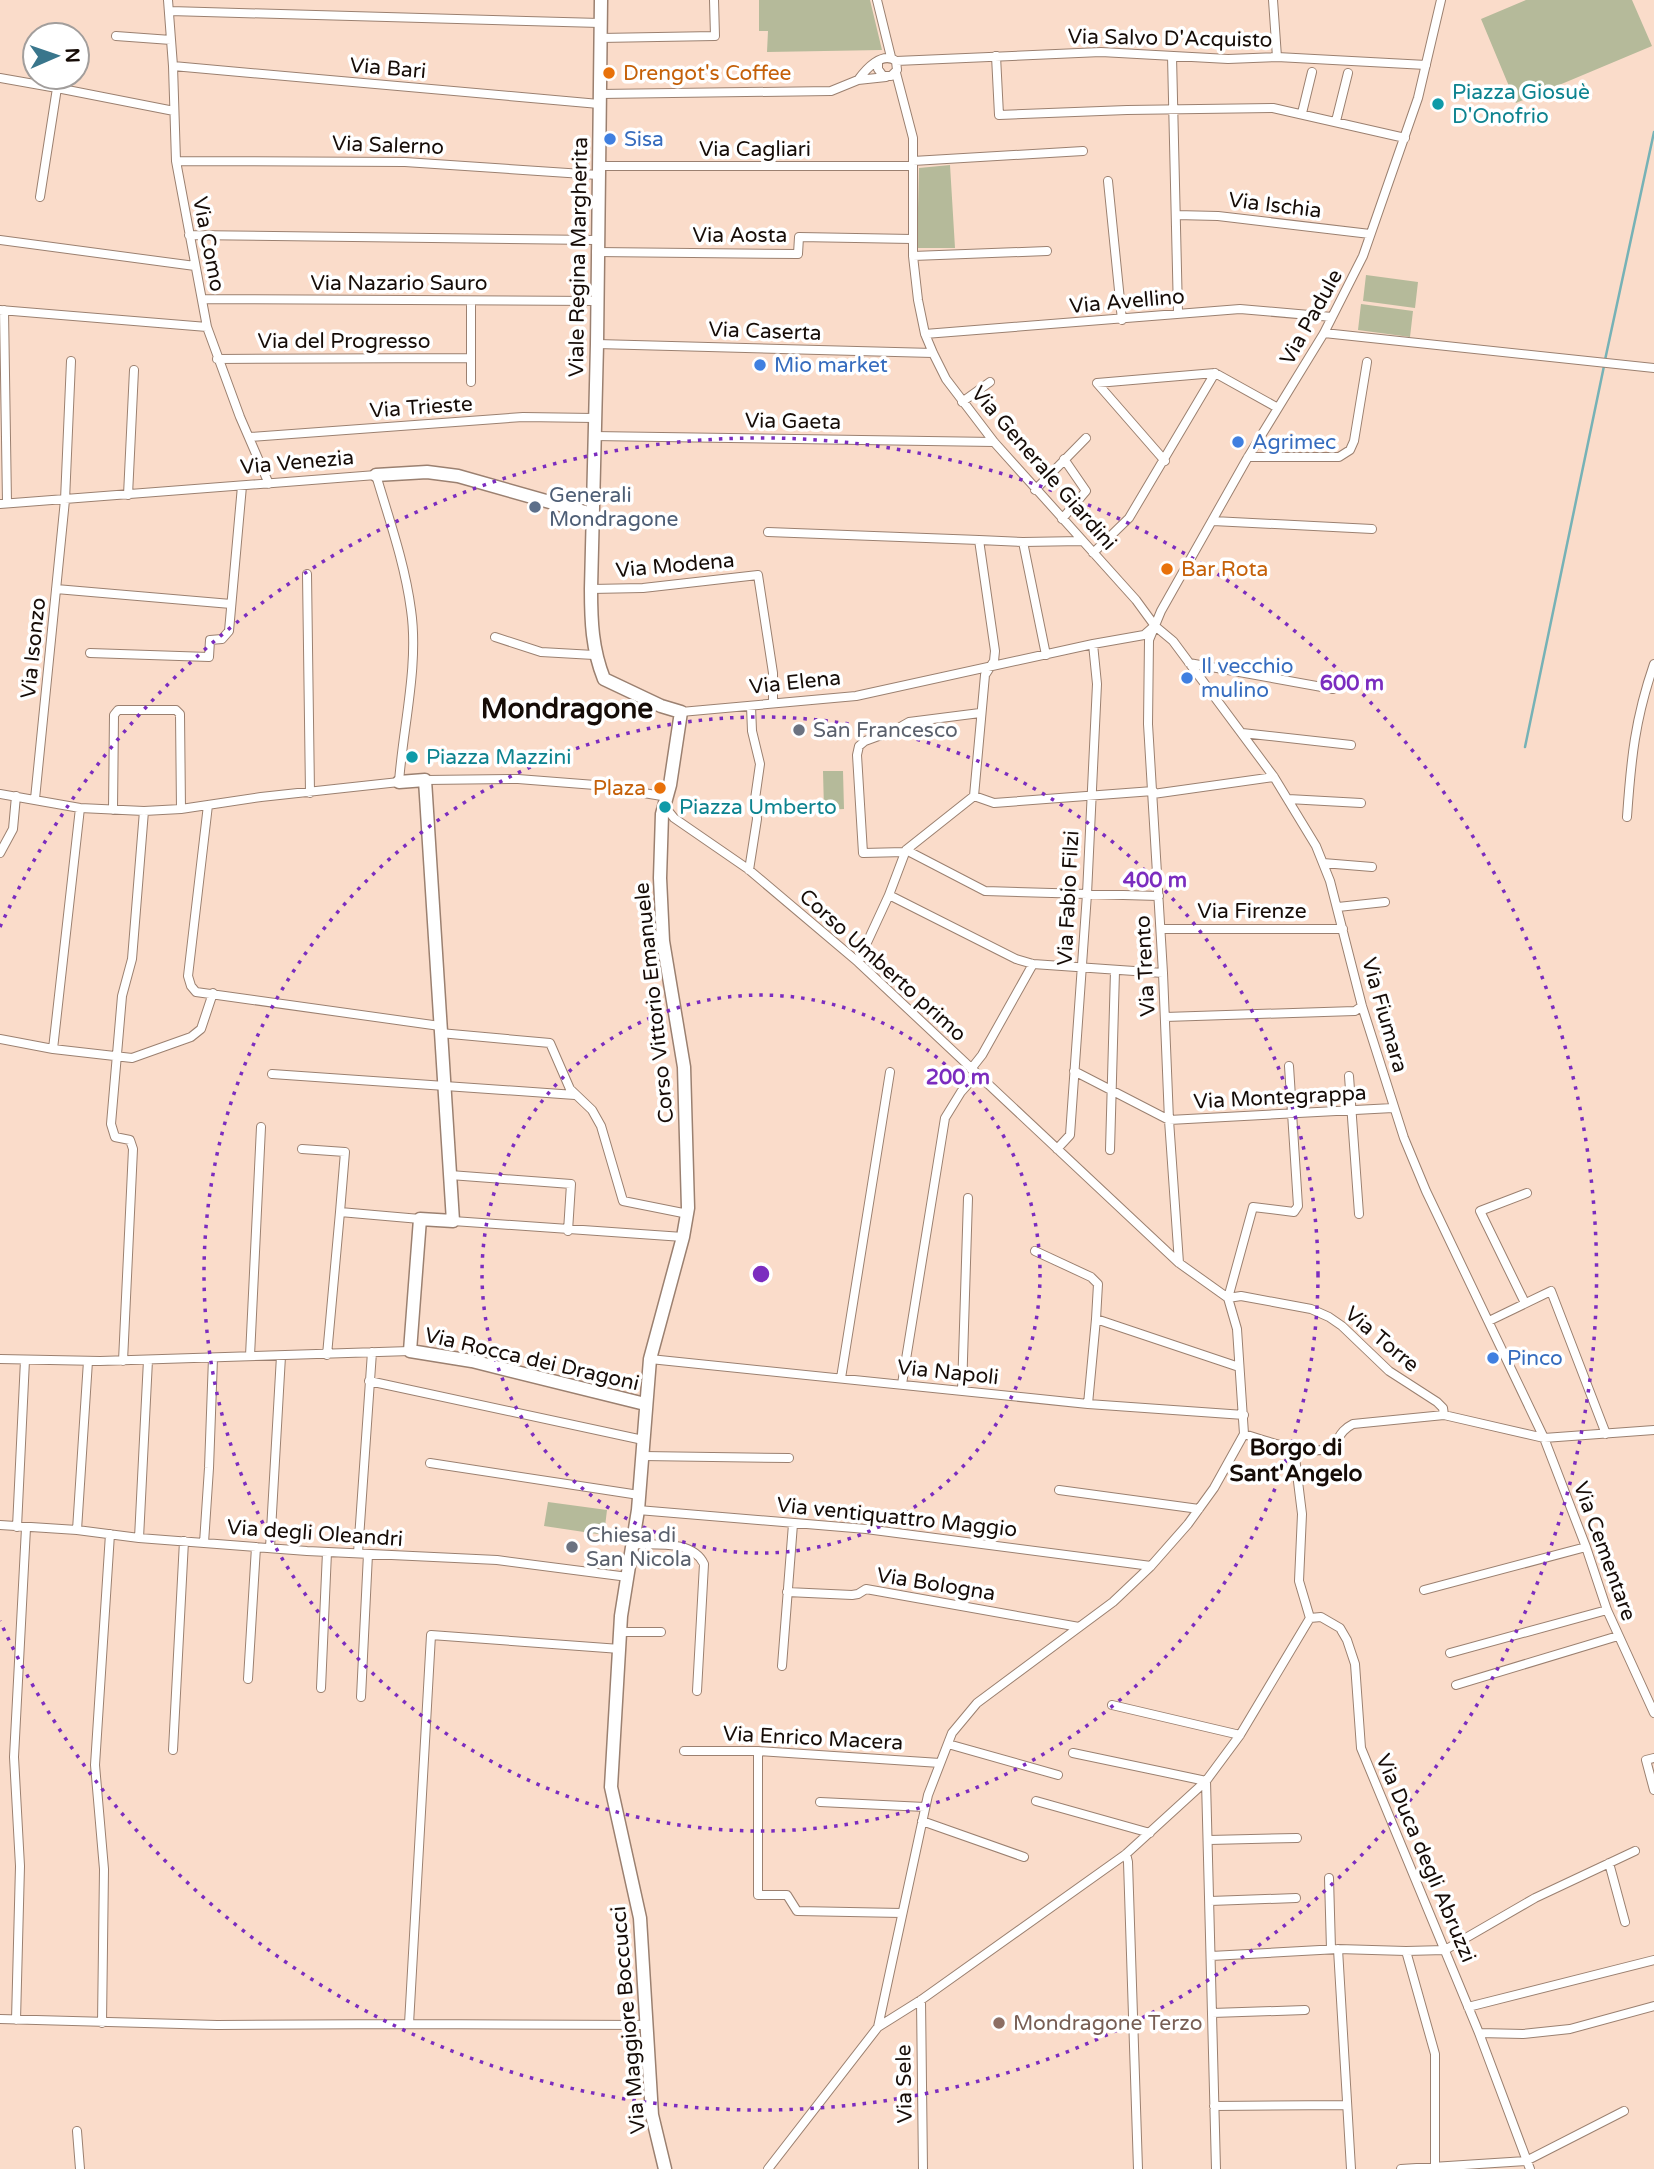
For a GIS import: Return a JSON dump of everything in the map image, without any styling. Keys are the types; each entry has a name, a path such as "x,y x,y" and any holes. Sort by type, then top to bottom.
{"street":[{"name":"Via Como","path":"168,0 176,161 207,327 269,484"},
{"name":"Viale Regina Margherita","path":"592,514 601,0"},
{"path":"600,38 715,36 715,0"},
{"name":"Via Generale Giardini","path":"877,0 891,63 913,138 913,256 925,334 933,353 946,379 994,442 1136,600 1155,626"},
{"path":"1273,0 1277,57"},
{"name":"Via Padule","path":"1155,626 1248,457 1324,333 1363,257 1405,138 1441,0"},
{"path":"170,11 600,23"},
{"path":"116,36 171,40"},
{"name":"Via Salvo D'Acquisto","path":"858,80 886,77 891,63 912,60 1101,52 1426,65"},
{"path":"996,56 999,116 1273,108 1405,138"},
{"path":"1172,56 1178,313"},
{"path":"886,77 879,72 891,63"},
{"path":"858,80 868,67 891,63"},
{"name":"Via Bari","path":"173,66 599,99 831,91 858,80"},
{"path":"1302,113 1312,72"},
{"path":"1336,121 1348,73"},
{"path":"0,78 21,82"},
{"path":"40,197 57,91"},
{"path":"72,91 174,111"},
{"name":"Via Cagliari","path":"598,170 912,164 1083,151"},
{"name":"Via Salerno","path":"176,161 404,162 598,170"},
{"path":"1108,181 1122,320"},
{"name":"Via Ischia","path":"1176,215 1218,216 1370,234"},
{"path":"189,235 596,246"},
{"name":"Via Aosta","path":"596,246 797,254 799,237 912,239"},
{"path":"0,240 195,266"},
{"path":"913,256 1047,251"},
{"name":"Via Nazario Sauro","path":"202,299 596,301"},
{"path":"471,301 471,382"},
{"name":"Via Avellino","path":"925,334 1240,309 1332,317"},
{"path":"4,504 2,310 207,327"},
{"path":"1324,333 1654,368"},
{"name":"Via Caserta","path":"597,344 933,353"},
{"name":"Via del Progresso","path":"218,359 470,358"},
{"name":"Via Isonzo","path":"35,799 65,500 71,361"},
{"path":"1248,457 1339,457 1345,454 1354,441 1367,362"},
{"path":"128,495 134,370"},
{"path":"1164,461 1097,383 1215,373 1278,408"},
{"path":"1093,553 1129,519 1215,373"},
{"path":"962,402 990,382"},
{"name":"Via Trieste","path":"250,436 523,417 594,418"},
{"name":"Via Gaeta","path":"593,436 994,442"},
{"path":"1035,490 1086,438"},
{"path":"1062,519 1086,491 1064,459"},
{"name":"Via Venezia","path":"4,504 427,472 458,476 592,514"},
{"path":"376,475 403,567 411,612 412,661 399,782"},
{"path":"90,653 209,657 210,640 222,639 229,631 242,485"},
{"path":"495,637 541,652 594,655 592,514"},
{"path":"1213,521 1372,529"},
{"path":"768,532 1023,542 1082,541"},
{"path":"858,962 865,952 906,851 974,796 985,675 995,651 979,540"},
{"path":"1023,542 1046,655"},
{"path":"307,574 310,793"},
{"name":"Via Modena","path":"591,589 643,588 758,575 774,673 774,703"},
{"path":"56,589 231,604"},
{"name":"Via Elena","path":"594,655 604,679 661,706 681,712 856,696 1144,635 1155,626"},
{"name":"Via Fiumara","path":"1155,626 1172,641 1274,777 1323,863 1338,907 1362,1006 1393,1108 1426,1191 1544,1438"},
{"name":"Via Trento","path":"1155,626 1149,640 1148,724 1179,1263"},
{"name":"Via Fabio Filzi","path":"1057,1149 1070,1135 1082,969 1097,684 1093,644"},
{"path":"1189,663 1334,689"},
{"path":"1627,817 1636,722 1654,664"},
{"path":"749,870 757,819 755,799 760,764 752,731 751,706"},
{"path":"113,810 114,715 118,710 176,710 180,714 181,809"},
{"name":"Corso Vittorio Emanuele","path":"643,1456 650,1359 688,1214 684,1067 661,915 662,814 681,712"},
{"path":"980,713 909,722 859,746 857,755 863,853 906,851 985,891 1158,896"},
{"path":"1242,733 1351,746"},
{"path":"974,796 994,803 1153,792 1274,777"},
{"path":"0,794 80,808 144,811 181,809 399,782 518,779 595,785 666,802"},
{"path":"425,780 453,1221"},
{"path":"0,853 13,829 16,796"},
{"path":"1288,799 1361,803"},
{"name":"Corso Umberto primo","path":"666,802 674,818 749,870 858,962 1179,1263 1228,1298"},
{"path":"208,805 188,976 196,992 550,1043 565,1078 576,1095 592,1110 601,1126 623,1201 688,1214"},
{"path":"53,1049 80,808"},
{"path":"123,1361 133,1149 130,1140 115,1137 112,1132 122,996 132,959 144,811"},
{"path":"1323,863 1372,867"},
{"path":"889,895 1016,959 1033,964 1163,973"},
{"path":"1338,907 1385,902"},
{"name":"Via Firenze","path":"1161,929 1343,929"},
{"path":"902,1384 945,1118 1033,964"},
{"path":"1110,1150 1115,971"},
{"path":"0,1040 132,1058 191,1037 201,1029 213,993"},
{"path":"1165,1017 1355,1011 1362,1006"},
{"path":"878,2026 925,1807 952,1733 977,1703 1113,1602 1151,1566 1199,1509 1229,1464 1244,1434 1237,1329 1228,1298 1253,1207 1294,1212 1297,1210 1289,1066"},
{"path":"1074,1071 1169,1121"},
{"path":"841,1378 890,1072"},
{"path":"272,1074 576,1095"},
{"path":"1349,1076 1359,1214"},
{"name":"Via Montegrappa","path":"1169,1121 1393,1108"},
{"path":"250,1356 261,1128"},
{"path":"302,1149 345,1152 327,1355"},
{"path":"450,1175 571,1184 568,1231"},
{"path":"1525,1303 1480,1211 1527,1193"},
{"path":"961,1391 968,1198"},
{"path":"340,1212 568,1231 683,1237"},
{"path":"0,1359 123,1361 410,1351 420,1219"},
{"path":"1035,1251 1091,1277 1098,1284 1088,1405"},
{"path":"1489,1321 1551,1291 1606,1434"},
{"name":"Via Torre","path":"1228,1298 1241,1296 1311,1309 1329,1317 1389,1371 1437,1402 1443,1408 1444,1415"},
{"path":"1096,1319 1239,1367"},
{"name":"Via Rocca dei Dragoni","path":"410,1351 482,1363 645,1404"},
{"path":"358,1553 372,1352"},
{"path":"270,1548 281,1356"},
{"path":"204,1543 213,1358"},
{"name":"Via Napoli","path":"650,1359 1088,1405 1244,1415"},
{"path":"16,2021 20,1867 14,1757 25,1360"},
{"path":"139,1538 148,1360"},
{"path":"77,1530 88,1361"},
{"path":"369,1381 643,1440"},
{"path":"1244,1434 1294,1449 1330,1448 1342,1430 1353,1424 1444,1415 1544,1438 1654,1430"},
{"name":"Via Cementare","path":"1544,1438 1607,1610 1654,1713"},
{"path":"769,2169 878,2026 921,2000 1126,1854 1206,1781 1240,1735 1310,1618 1299,1581 1302,1514 1294,1449"},
{"path":"643,1456 789,1458"},
{"name":"Via Maggiore Boccucci","path":"643,1456 621,1632 611,1787 640,1918 652,2115 666,2169"},
{"path":"430,1463 639,1495"},
{"path":"1059,1490 1199,1509"},
{"name":"Via ventiquattro Maggio","path":"638,1510 953,1539 1151,1566"},
{"path":"782,1667 793,1524"},
{"name":"Via degli Oleandri","path":"0,1525 270,1548 497,1560 628,1577"},
{"path":"102,2023 104,1869 94,1765 110,1534"},
{"path":"173,1750 184,1541"},
{"path":"634,1544 682,1546 701,1557 704,1564 697,1691"},
{"path":"248,1679 256,1547"},
{"path":"1424,1590 1586,1547"},
{"path":"321,1688 327,1552"},
{"path":"361,1697 368,1554"},
{"name":"Via Bologna","path":"788,1592 852,1595 866,1588 1079,1627"},
{"path":"1450,1653 1607,1610"},
{"name":"Via Duca degli Abruzzi","path":"1310,1618 1321,1616 1340,1628 1347,1640 1355,1664 1361,1748 1479,2033 1528,2165"},
{"path":"621,1632 661,1632"},
{"path":"409,2024 431,1635 620,1649"},
{"path":"1456,1685 1618,1636"},
{"path":"1112,1705 1240,1735"},
{"path":"948,1744 1058,1775"},
{"name":"Via Enrico Macera","path":"684,1751 758,1751 940,1763"},
{"path":"758,1751 758,1895 787,1895 797,1911 902,1913"},
{"path":"1073,1753 1206,1781"},
{"path":"1654,1758 1646,1760 1654,1790"},
{"path":"1206,1781 1216,2169"},
{"path":"1036,1801 1150,1833"},
{"path":"820,1802 925,1807"},
{"path":"922,1821 1024,1857"},
{"path":"1209,1840 1297,1838"},
{"path":"1211,1956 1335,1949 1445,1950 1535,1898 1635,1851"},
{"path":"1126,1854 1138,2169"},
{"path":"1609,1863 1625,1922"},
{"path":"1329,1878 1351,2169"},
{"path":"1210,1901 1296,1898"},
{"path":"1406,1951 1434,2054 1435,2168"},
{"path":"1468,2007 1654,1960"},
{"name":"Via Sele","path":"921,2000 923,2169"},
{"path":"1479,2033 1523,2035 1570,2029 1654,2006"},
{"path":"1212,2013 1304,2010"},
{"path":"0,2019 102,2023 648,2025"},
{"path":"1214,2106 1347,2105"},
{"path":"1401,2169 1528,2165 1625,2111"},
{"path":"76,2131 80,2169"}],"green space":[{"path":"759,0 870,0 882,50 767,52 768,31 759,31"},
{"path":"1526,0 1632,0 1652,46 1516,103 1481,19"},
{"path":"950,165 955,248 917,248 919,168"},
{"path":"1366,275 1418,282 1415,308 1363,301"},
{"path":"1361,304 1413,311 1410,337 1358,330"},
{"path":"823,771 843,771 844,809 824,810"},
{"path":"548,1502 607,1510 604,1535 544,1526"}],"waterway":[{"path":"1605,360 1654,132"},
{"path":"1525,747 1604,366"}],"place":[{"name":"Drengot's Coffee","path":"609,73"},
{"name":"Piazza Giosuè D'Onofrio","path":"1438,104"},
{"name":"Sisa","path":"610,139"},
{"name":"Mio market","path":"760,365"},
{"name":"Agrimec","path":"1238,442"},
{"name":"Generali Mondragone","path":"535,507"},
{"name":"Bar Rota","path":"1167,569"},
{"name":"Il vecchio mulino","path":"1187,678"},
{"name":"San Francesco","path":"799,730"},
{"name":"Piazza Mazzini","path":"412,757"},
{"name":"Plaza","path":"660,788"},
{"name":"Piazza Umberto","path":"665,807"},
{"name":"Pinco","path":"1493,1358"},
{"name":"Chiesa di San Nicola","path":"572,1547"},
{"name":"Mondragone Terzo","path":"999,2023"}],"district":[{"name":"Mondragone","path":"567,708"},
{"name":"Borgo di Sant'Angelo","path":"1296,1460"}]}
